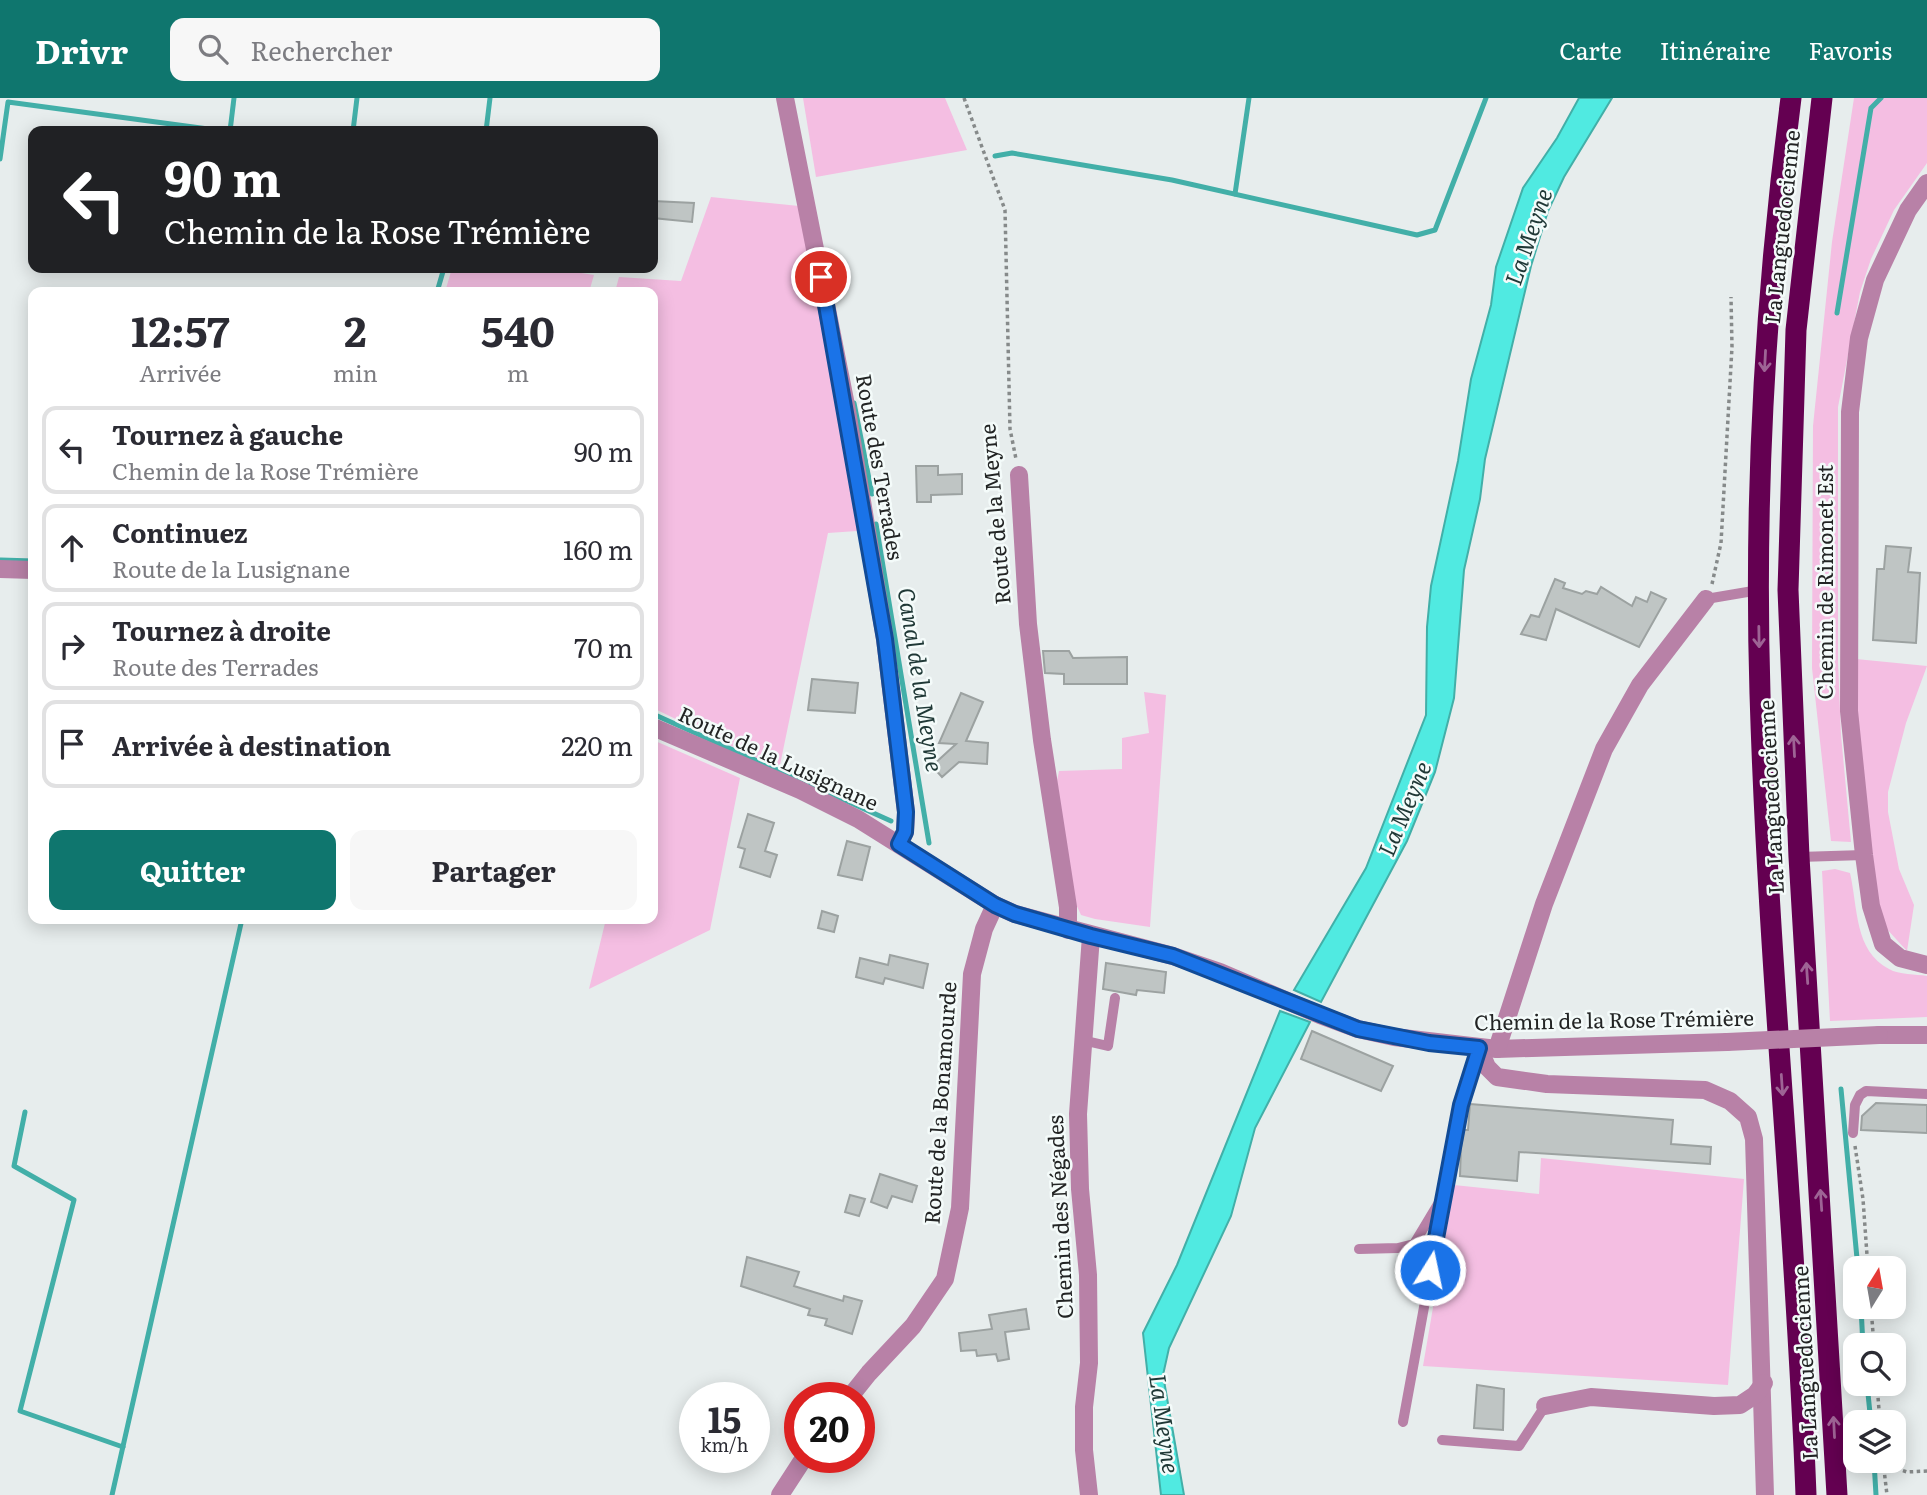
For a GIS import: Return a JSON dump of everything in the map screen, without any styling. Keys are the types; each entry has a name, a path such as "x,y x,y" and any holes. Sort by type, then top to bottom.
{"highway":[{"name":"La Languedocienne","path":"1791,98 1776,213 1766,330 1759,590 1760,695 1806,1495"},
{"name":"La Languedocienne","path":"1822,98 1796,330 1788,590 1799,857 1837,1495"}],"street":[{"name":"Route des Terrades","path":"785,98 846,405 885,639 906,812 905,832 899,844"},
{"name":"Chemin de Rimonet Est","path":"1927,183 1908,210 1875,280 1859,338 1850,412 1849,711 1871,906 1883,944 1900,958 1927,964"},
{"name":"Route de la Meyne","path":"1019,475 1028,624 1042,740 1068,906 1068,930"},
{"path":"0,569 28,570"},
{"path":"1706,599 1640,685 1604,749 1488,1049 1487,1067 1497,1077 1547,1084 1705,1090 1730,1101 1748,1117 1754,1139 1764,1383 1765,1495"},
{"name":"Route de la Lusignane","path":"658,729 800,790 858,819 995,905 1068,930"},
{"name":"Route de la Bonamourde","path":"862,1382 913,1326 945,1279 960,1208 972,974 984,929 995,905"},
{"name":"Chemin de la Rose Trémière","path":"1068,930 1173,956 1220,972 1358,1029 1394,1037 1488,1049 1927,1035"},
{"name":"Chemin des Négades","path":"1089,1495 1084,1450 1084,1407 1089,1363 1088,1275 1080,1189 1078,1114 1091,936"},
{"path":"1545,1406 1591,1397 1714,1406 1740,1405 1755,1395 1764,1383"},
{"path":"780,1495 794,1473"}],"lane":[{"path":"1706,599 1759,590"},
{"path":"1799,857 1864,855"},
{"path":"1082,1040 1108,1046 1115,998"},
{"path":"1403,1422 1461,1105 1488,1049"},
{"path":"1853,1133 1856,1105 1860,1095 1866,1091 1927,1094"},
{"path":"1359,1249 1398,1248 1414,1244 1444,1194"},
{"path":"1442,1440 1519,1446 1545,1406"}],"path":[{"name":"Route de la Meyne","path":"964,98 1005,210 1010,429 1019,475"},
{"path":"1706,599 1714,579 1721,543 1732,346 1731,297"},
{"path":"1853,1133 1863,1199 1867,1256"},
{"path":"1906,1472 1927,1471"},
{"path":"1884,1473 1887,1495"}],"shaded area":[{"path":"803,98 945,98 967,150 816,177"},
{"path":"1854,98 1927,98 1927,163 1894,210 1871,259 1860,292 1838,407 1838,662 1841,735 1851,842 1831,841 1812,668 1813,426 1832,242"},
{"path":"711,197 799,206 856,502 857,531 828,533 780,765 760,760 658,710 658,287 616,287 619,277 681,281"},
{"path":"451,273 594,275 590,287 446,287"},
{"path":"1856,659 1927,666 1906,723 1888,792 1888,812 1899,869 1914,905 1907,951 1885,927 1879,906 1857,732"},
{"path":"1144,692 1166,695 1150,927 1081,915 1075,902 1057,781 1059,771 1122,769 1122,738 1149,733"},
{"path":"658,742 740,778 710,930 589,989 605,924 658,924"},
{"path":"1835,869 1850,873 1859,927 1869,951 1889,969 1927,976 1927,1017 1830,1021 1822,871"},
{"path":"1541,1158 1744,1179 1728,1385 1423,1366 1454,1185 1539,1194"}],"water":[{"name":"La Meyne","path":"1579,98 1612,98 1564,177 1548,211 1531,266 1485,459 1480,499 1464,570 1454,698 1435,772 1407,841 1321,1002 1294,990 1366,868 1426,715 1427,627 1431,586 1458,461 1471,379 1491,305 1496,267 1523,188 1557,138"},
{"name":"La Meyne","path":"1280,1011 1310,1022 1255,1128 1231,1216 1169,1348 1163,1375 1184,1495 1161,1495 1143,1333 1177,1265"}],"building":[{"path":"658,201 694,203 692,222 658,219"},
{"path":"916,466 938,466 938,475 962,474 962,494 931,495 931,502 917,502"},
{"path":"1886,546 1911,548 1908,572 1920,573 1916,643 1873,640 1877,569 1884,569"},
{"path":"1555,579 1565,583 1563,588 1582,594 1586,591 1597,594 1601,587 1632,606 1636,597 1647,602 1651,592 1666,599 1639,647 1556,609 1546,640 1521,634 1531,615 1539,617"},
{"path":"1043,651 1069,651 1073,658 1127,657 1127,684 1064,684 1064,674 1045,673"},
{"path":"812,679 858,683 855,713 808,710"},
{"path":"961,693 983,702 966,741 988,743 987,764 959,762 942,777 932,766 956,744 939,743"},
{"path":"748,814 774,823 765,851 777,855 770,877 740,867 745,849 738,847"},
{"path":"847,841 870,847 862,880 838,875"},
{"path":"822,911 838,916 834,932 818,928"},
{"path":"890,955 928,964 923,988 885,978 883,984 856,977 860,958 888,965"},
{"path":"1106,963 1166,972 1164,993 1137,990 1136,995 1103,989"},
{"path":"1312,1031 1393,1066 1381,1091 1301,1059"},
{"path":"1876,1103 1927,1105 1927,1133 1861,1130 1862,1116"},
{"path":"1470,1104 1673,1120 1671,1144 1711,1147 1710,1164 1519,1152 1517,1181 1460,1176 1461,1147 1464,1130 1468,1130"},
{"path":"880,1174 917,1186 912,1202 892,1196 887,1208 871,1202"},
{"path":"850,1195 865,1199 859,1216 845,1212"},
{"path":"747,1257 799,1272 794,1286 843,1301 844,1296 862,1301 852,1334 825,1325 827,1319 808,1315 810,1309 741,1286"},
{"path":"1026,1309 1029,1329 1005,1332 1009,1359 998,1361 996,1354 977,1356 976,1350 961,1351 959,1333 992,1329 989,1315"},
{"path":"1477,1385 1504,1389 1503,1430 1474,1428"}],"waterway":[{"path":"231,126 234,98"},
{"path":"354,126 357,98"},
{"path":"487,126 490,98"},
{"path":"1235,194 1249,98"},
{"path":"995,156 1012,153 1172,180 1417,235 1435,230 1486,98"},
{"path":"1837,313 1871,108 1881,98"},
{"path":"0,159 8,102 186,126"},
{"path":"438,287 443,273"},
{"name":"Canal de la Meyne","path":"854,403 872,494"},
{"name":"Canal de la Meyne","path":"876,524 929,843"},
{"path":"1,560 28,561"},
{"path":"658,716 891,821"},
{"path":"112,1495 241,924"},
{"path":"1841,1089 1857,1256"},
{"path":"25,1112 14,1166 74,1200 20,1411 123,1447"},
{"path":"1862,1320 1862,1333"},
{"path":"1868,1396 1870,1410"},
{"path":"1875,1473 1876,1495"}],"route":[{"path":"821,277 846,405 885,639 906,812 904,838 899,844 995,905 1015,914 1173,956 1220,972 1358,1029 1429,1043 1479,1048 1461,1105 1430,1270"}]}
